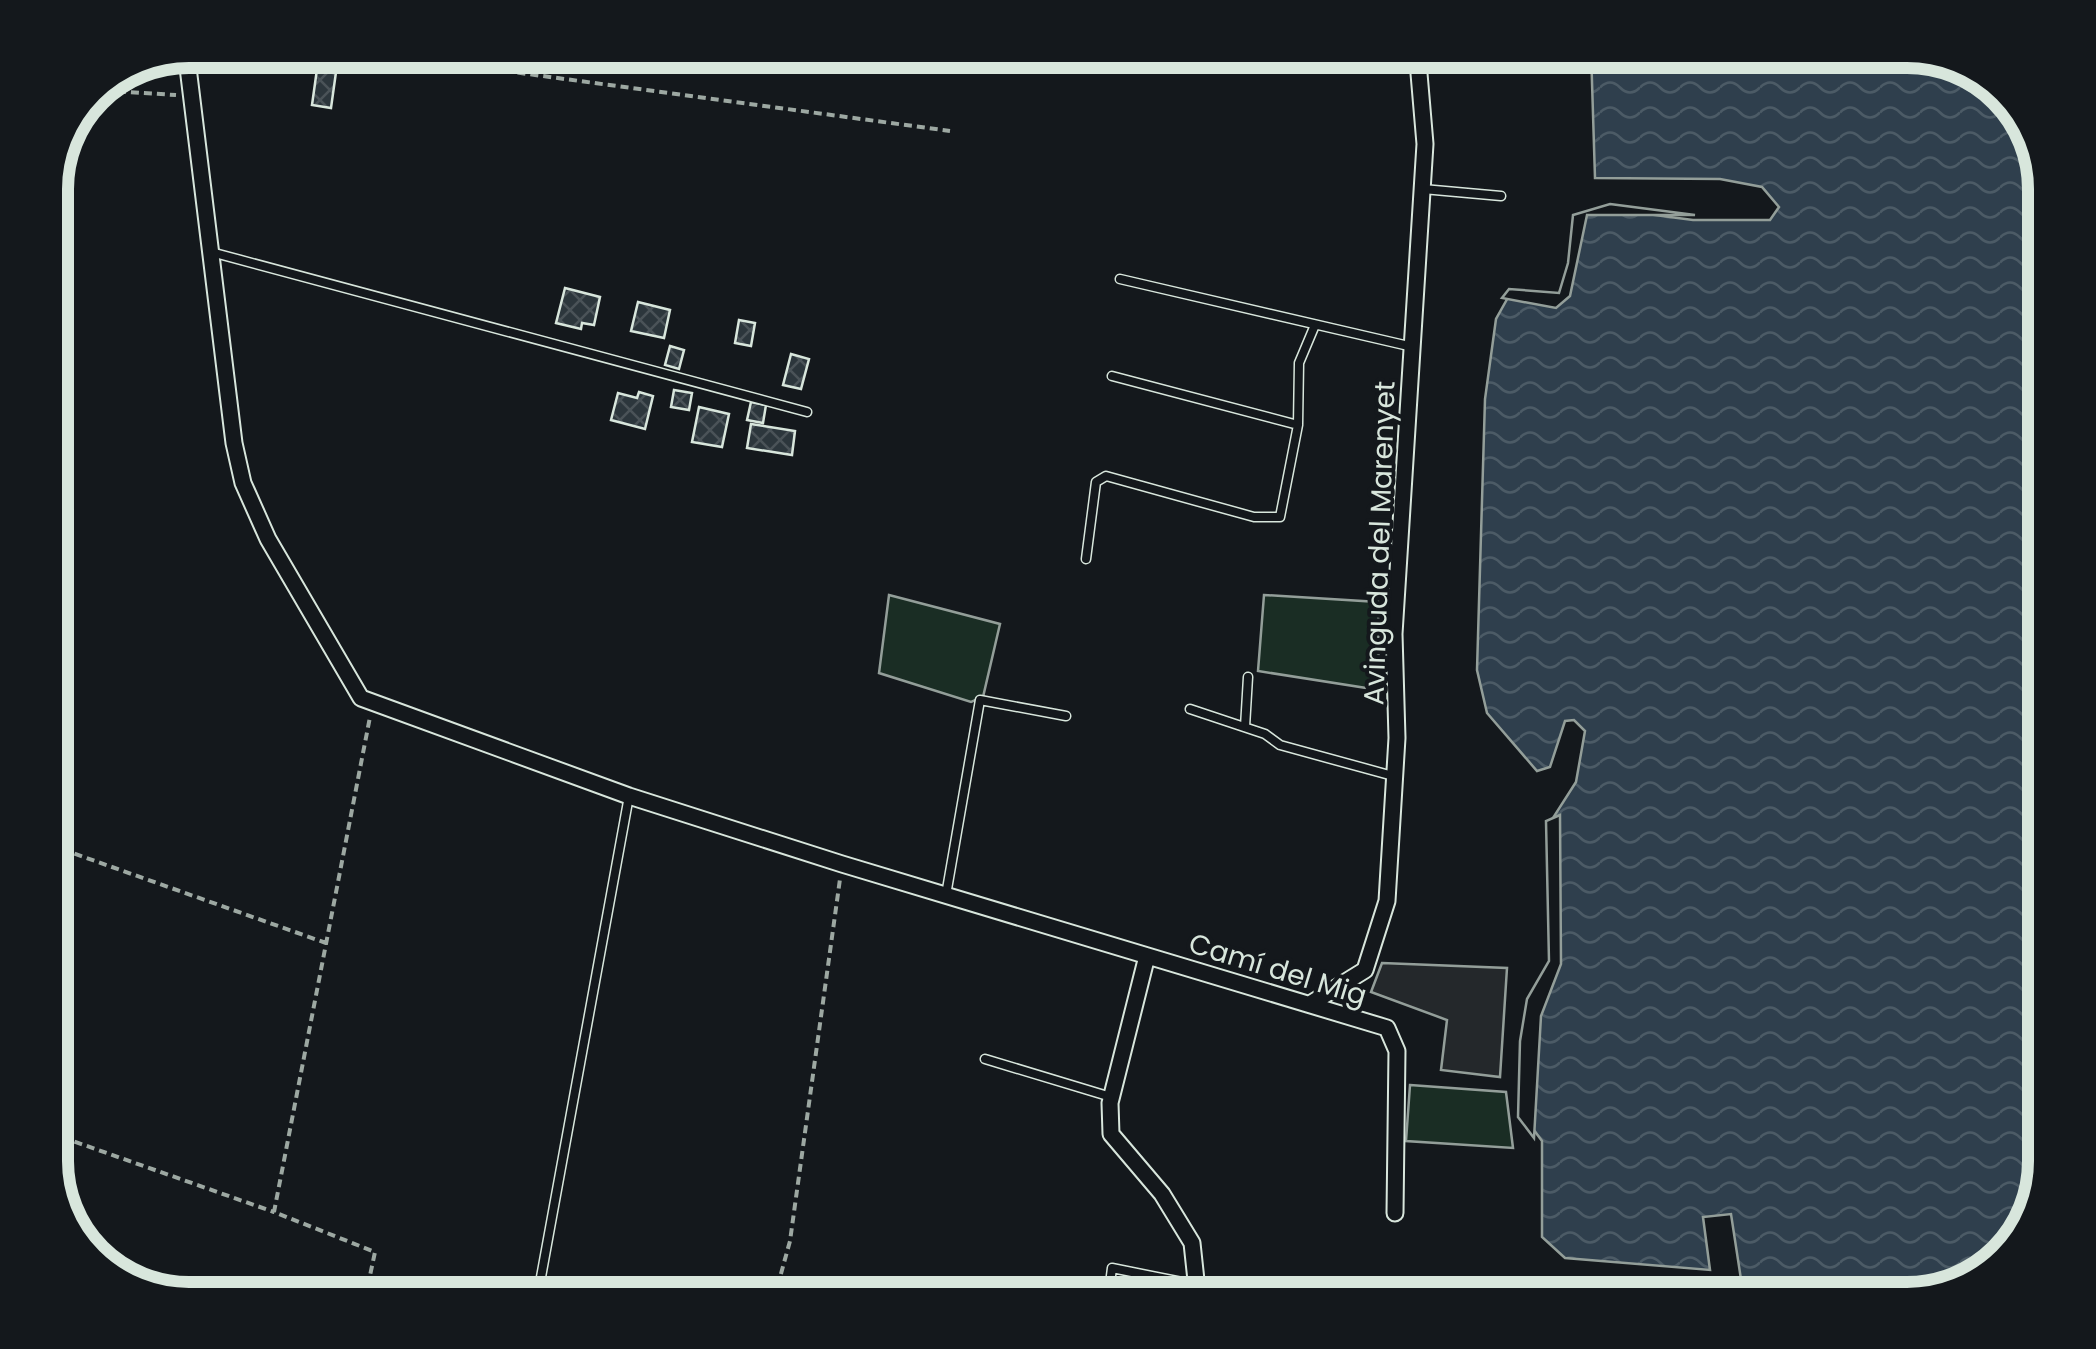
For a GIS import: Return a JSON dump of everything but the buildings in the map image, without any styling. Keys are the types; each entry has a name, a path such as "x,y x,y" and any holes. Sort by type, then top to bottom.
{"street":[{"path":"188,68 243,483 268,538 361,698 373,702"},
{"name":"Avinguda del Marenyet","path":"1310,1004 1365,970 1387,901 1394,634 1425,144 1419,68"},
{"name":"Camí del Mig","path":"373,702 629,796 1387,1028 1397,1051 1395,1213"},
{"path":"1147,956 1111,1097 1112,1134 1162,1194 1192,1243 1197,1282"}],"lane":[{"path":"1423,188 1442,194 1502,196"},
{"path":"211,252 808,412"},
{"path":"1120,279 1413,348"},
{"path":"1086,559 1096,482 1106,476 1254,517 1280,518 1298,425 1299,363 1315,326"},
{"path":"1112,376 1298,425"},
{"path":"1244,727 1248,678"},
{"path":"946,895 980,700 1066,716"},
{"path":"1190,710 1244,727 1280,744 1393,776"},
{"path":"540,1282 629,796"},
{"path":"985,1059 1111,1097"},
{"path":"1110,1282 1112,1268 1162,1282"}],"path":[{"path":"483,68 950,131"},
{"path":"117,91 191,95"},
{"path":"274,1212 373,702"},
{"path":"68,851 326,943"},
{"path":"779,1282 790,1241 842,864"},
{"path":"68,1139 376,1252 368,1282"}],"green space":[{"path":"889,595 1000,624 983,697 971,702 879,673"},
{"path":"1264,595 1378,602 1379,690 1258,671"},
{"path":"1410,1085 1506,1092 1513,1148 1406,1141"}],"shaded area":[{"path":"1382,963 1507,968 1500,1077 1441,1070 1447,1020 1371,992"}],"water":[{"path":"1592,68 1907,68 1939,72 1975,88 1998,109 2012,128 2024,157 2028,189 2027,1176 2016,1214 1998,1240 1975,1261 1939,1277 1907,1282 1741,1282 1731,1214 1703,1217 1710,1270 1565,1258 1542,1237 1542,1141 1522,1114 1527,1008 1554,962 1551,821 1576,782 1585,731 1574,720 1565,721 1550,767 1537,771 1487,713 1477,670 1485,399 1496,319 1510,294 1563,298 1578,217 1609,209 1693,220 1770,220 1779,207 1762,187 1720,179 1595,178"}],"pier":[{"path":"1610,204 1695,215 1587,215 1570,296 1556,308 1502,298 1509,289 1559,293 1568,263 1573,215"},
{"path":"1560,815 1561,964 1541,1016 1534,1138 1518,1117 1520,1041 1527,999 1549,961 1546,821"}]}
